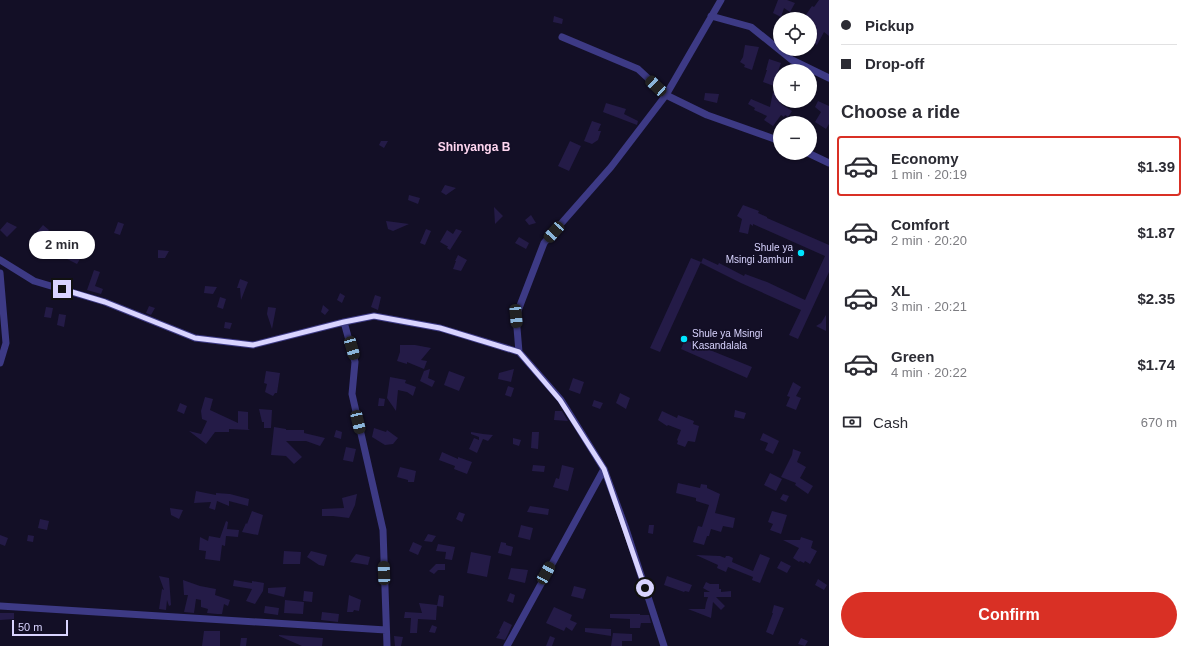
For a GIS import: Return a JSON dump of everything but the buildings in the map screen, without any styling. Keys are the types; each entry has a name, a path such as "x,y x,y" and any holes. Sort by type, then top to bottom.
{"street":[{"path":"519,352 516,316 544,243 611,167 666,95 721,0"},
{"path":"711,16 751,27 792,60 829,78"},
{"path":"562,37 638,69 666,95 707,115 773,139"},
{"path":"817,157 829,163"},
{"path":"0,260 34,281 105,302 195,338 253,345 374,316 440,328 519,352 560,400 604,469 626,529 664,646"},
{"path":"0,273 6,343 0,363"},
{"path":"344,322 355,362 352,394 383,530 387,646"},
{"path":"507,646 604,469"},
{"path":"0,606 386,630"}],"place":[{"name":"Shule ya Msingi Jamhuri","path":"801,253"},
{"name":"Shule ya Msingi Kasandalala","path":"684,339"}],"district":[{"name":"Shinyanga B","path":"474,147"}],"route":[{"path":"62,289 105,302 195,338 253,345 374,316 440,328 519,352 560,400 604,469 626,529 645,588"}]}
